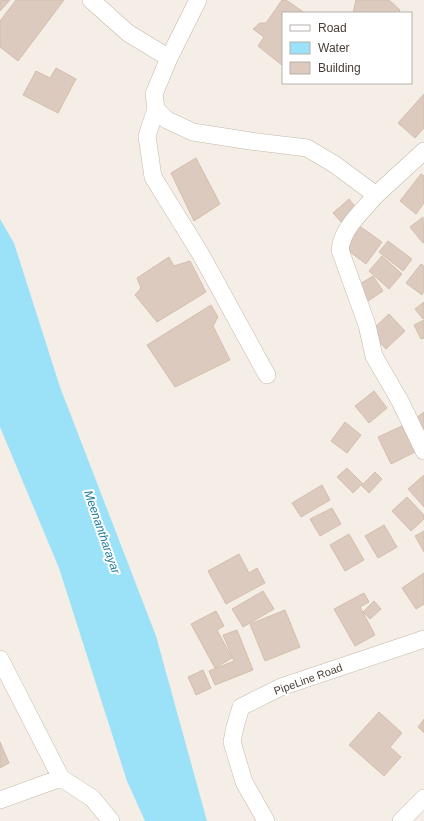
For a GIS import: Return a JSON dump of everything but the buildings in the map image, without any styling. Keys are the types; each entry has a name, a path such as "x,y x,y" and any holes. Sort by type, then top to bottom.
{"street":[{"path":"91,0 128,33 170,58"},
{"path":"198,0 154,94 156,110 147,136 153,177 200,253 267,375"},
{"path":"156,110 167,120 193,132 307,148 334,164 376,195"},
{"path":"424,151 376,195 348,229 341,242 340,250 367,325 374,356 400,401 424,451"},
{"name":"PipeLine Road","path":"266,821 244,782 232,742 241,707 281,687 424,639"},
{"path":"0,659 62,778 92,798 111,821"},
{"path":"0,800 62,778"},
{"path":"400,821 424,798"}],"water":[{"name":"Meenantharayar","path":"0,219 14,243 60,387 156,636 207,821 145,821 127,781 59,568 0,427"}]}
